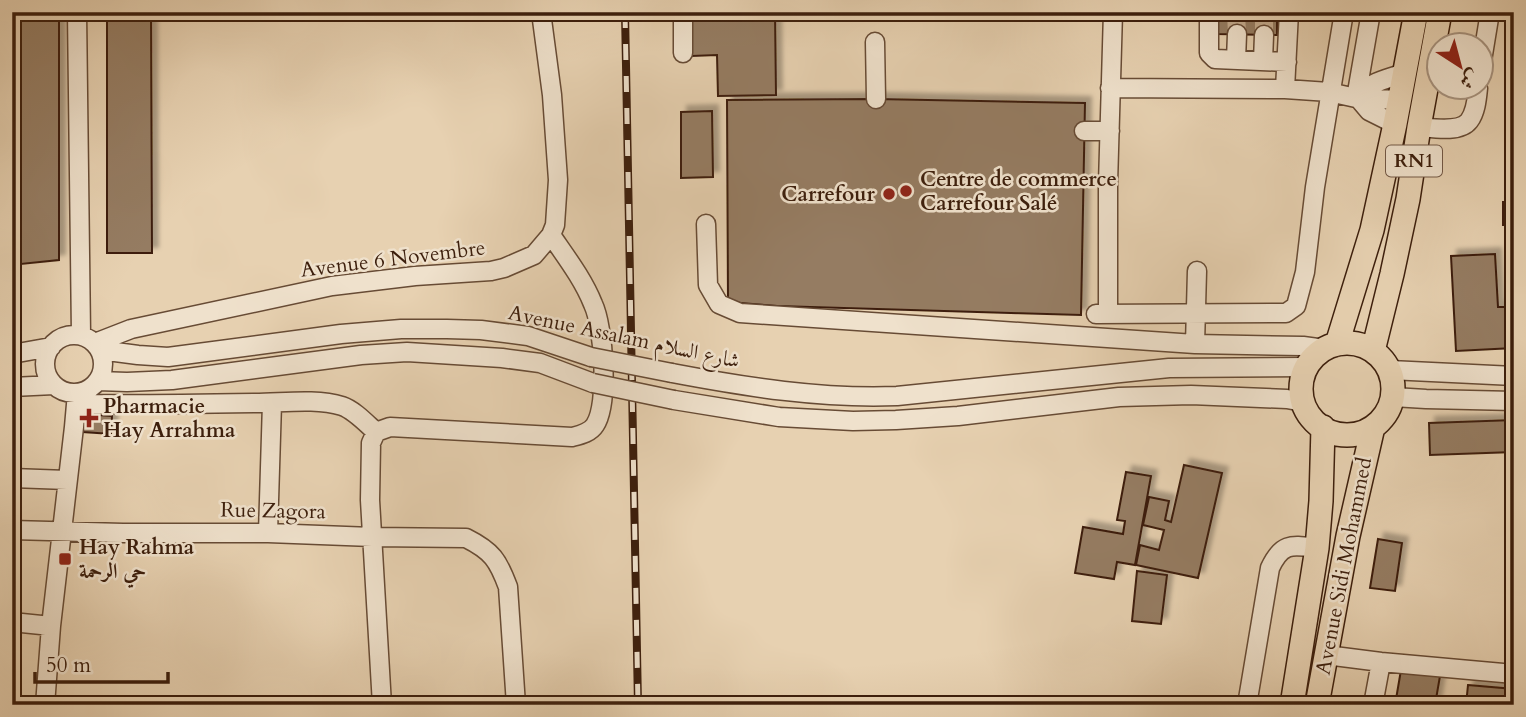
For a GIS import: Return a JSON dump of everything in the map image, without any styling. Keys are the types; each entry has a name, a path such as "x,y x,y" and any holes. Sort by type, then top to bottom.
{"main road":[{"name":"RN1","path":"1307,367 1313,358 1331,346 1372,230 1416,12"},
{"name":"RN1","path":"1373,351 1408,199 1440,12"},
{"path":"1307,367 1302,381 1303,402 1309,414 1323,427 1348,435 1373,427 1387,412 1393,397 1390,370 1381,357 1356,343 1331,346"},
{"name":"Avenue Sidi Mohammed","path":"1292,705 1317,548 1323,427"},
{"name":"Avenue Sidi Mohammed","path":"1317,705 1348,536 1373,427"}],"street":[{"path":"45,705 76,398 98,381 104,366 92,343 77,12"},
{"path":"383,705 370,500 371,443 376,432 390,427 572,437 595,426 602,404 603,339 600,323 593,302 551,235 555,225 558,180 552,94 541,12"},
{"path":"683,12 683,53"},
{"path":"1113,12 1102,314 1286,313 1296,306 1305,272 1329,92 1344,12"},
{"path":"1209,12 1209,53 1215,59 1287,62"},
{"path":"1286,89 1289,12"},
{"path":"1357,98 1371,12"},
{"path":"1487,32 1490,12"},
{"path":"1236,60 1237,34"},
{"path":"1263,61 1264,35"},
{"path":"875,42 876,99"},
{"path":"1357,98 1373,84 1404,73"},
{"path":"1110,88 1286,89 1399,100"},
{"path":"1357,98 1369,111 1395,124"},
{"path":"1419,127 1448,129 1465,125 1471,118 1476,102"},
{"path":"1084,131 1110,131"},
{"path":"706,224 708,285 719,304 740,313 1195,344 1331,346"},
{"name":"Avenue 6 Novembre","path":"92,343 131,329 332,286 504,268 534,255 551,235"},
{"path":"1195,344 1197,271"},
{"path":"143,327 131,334 130,341 134,348 147,356"},
{"name":"Avenue Assalam شارع السلام","path":"92,343 147,356 168,357 341,334 401,329 481,330 528,336 591,357 747,387 818,395 868,397 1170,369 1307,367"},
{"path":"92,343 72,335 57,341 47,354 46,370 54,385 76,398 146,405 304,402 335,404 352,411 376,432"},
{"path":"12,354 51,347"},
{"name":"Avenue Assalam شارع السلام","path":"98,381 172,380 361,355 407,352 540,363 593,383 674,400 779,417 853,421 896,420 958,416 1119,397 1191,395 1303,402"},
{"path":"1390,370 1514,376"},
{"path":"12,387 54,385"},
{"path":"1393,397 1514,401"},
{"path":"268,533 272,403"},
{"path":"12,478 67,480"},
{"name":"Rue Zagora","path":"12,530 466,538 495,558 508,587 516,705"},
{"path":"1247,705 1270,568 1282,549 1291,545 1317,548"},
{"path":"12,622 51,626"},
{"path":"1326,655 1514,674"},
{"path":"1373,705 1381,662"}],"building":[{"path":"12,12 59,12 59,260 21,264 20,246 12,247"},
{"path":"107,12 151,12 152,253 107,253"},
{"path":"691,12 775,12 776,95 718,96 717,55 692,56"},
{"path":"1216,12 1277,12 1277,35 1216,34"},
{"name":"Centre de commerce Carrefour Salé","path":"876,99 1085,103 1081,315 777,306 728,302 727,100"},
{"path":"712,111 713,177 681,178 681,112"},
{"path":"1503,202 1514,202 1514,225 1503,225"},
{"path":"1495,254 1498,307 1513,307 1514,348 1456,351 1451,256"},
{"path":"84,414 112,416 111,434 83,432"},
{"path":"1514,420 1514,452 1430,455 1429,423"},
{"path":"1184,465 1222,473 1198,578 1136,565 1140,545 1159,550 1164,530 1143,525 1149,497 1169,501 1165,520 1171,522"},
{"path":"1126,472 1151,476 1135,565 1117,562 1114,579 1075,573 1083,527 1123,534 1125,521 1117,520"},
{"path":"1378,539 1402,543 1395,591 1370,588"},
{"path":"1137,571 1167,575 1161,624 1132,621"},
{"path":"1401,670 1440,676 1435,705 1395,705"},
{"path":"1468,685 1514,689 1514,705 1466,705"}],"tunnel":[{"path":"1236,12 1237,34"},
{"path":"1264,12 1264,35"}],"railway":[{"path":"625,12 638,705"}],"place":[{"name":"Centre de commerce Carrefour Salé","path":"906,191"},
{"name":"Carrefour","path":"889,194"},
{"name":"Pharmacie Hay Arrahma","path":"89,418"},
{"name":"Hay Rahma حي الرحمة","path":"65,559"}]}
